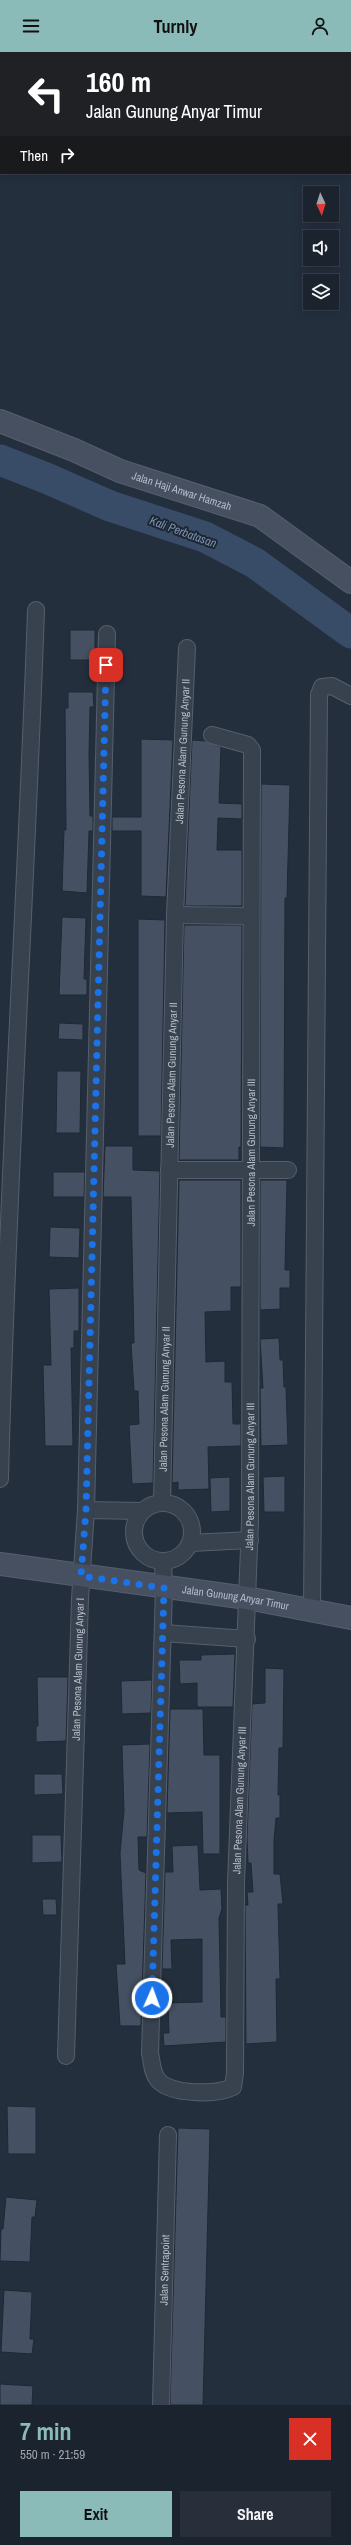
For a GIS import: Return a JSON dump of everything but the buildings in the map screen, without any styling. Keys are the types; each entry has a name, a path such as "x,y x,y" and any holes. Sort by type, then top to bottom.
{"street":[{"name":"Jalan Haji Anwar Hamzah","path":"0,421 74,450 120,471 260,516 351,582"},
{"path":"0,1480 10,1183 28,847 36,610"},
{"name":"Jalan Pesona Alam Gunung Anyar I","path":"66,2056 81,1576 86,1510 107,634"},
{"name":"Jalan Pesona Alam Gunung Anyar II","path":"162,1502 175,915 187,648"},
{"path":"312,1611 319,695 322,687 332,686 351,696"},
{"name":"Jalan Pesona Alam Gunung Anyar III","path":"163,1633 150,2045 152,2066 157,2079 164,2086 176,2090 223,2092 233,2087 236,1883 250,1540 252,1170 250,916 252,750 248,745 212,735"},
{"path":"175,915 250,916"},
{"path":"169,1170 288,1170"},
{"path":"162,1502 174,1505 184,1511 190,1520 192,1532 190,1543 184,1552 174,1558 163,1561 152,1559 142,1552 136,1543 133,1532 136,1520 142,1511 152,1504 162,1502"},
{"path":"86,1510 142,1511"},
{"path":"190,1543 250,1540"},
{"path":"163,1561 163,1633 247,1639"},
{"name":"Jalan Gunung Anyar Timur","path":"0,1564 164,1588 247,1598 351,1618"},
{"name":"Jalan Sentrapoint","path":"161,2405 168,2135"}],"waterway":[{"name":"Kali Perbatasan","path":"0,460 110,506 205,537 255,563 351,633"}],"route":[{"path":"106,665 86,1510 81,1576 164,1588 152,1998"}]}
